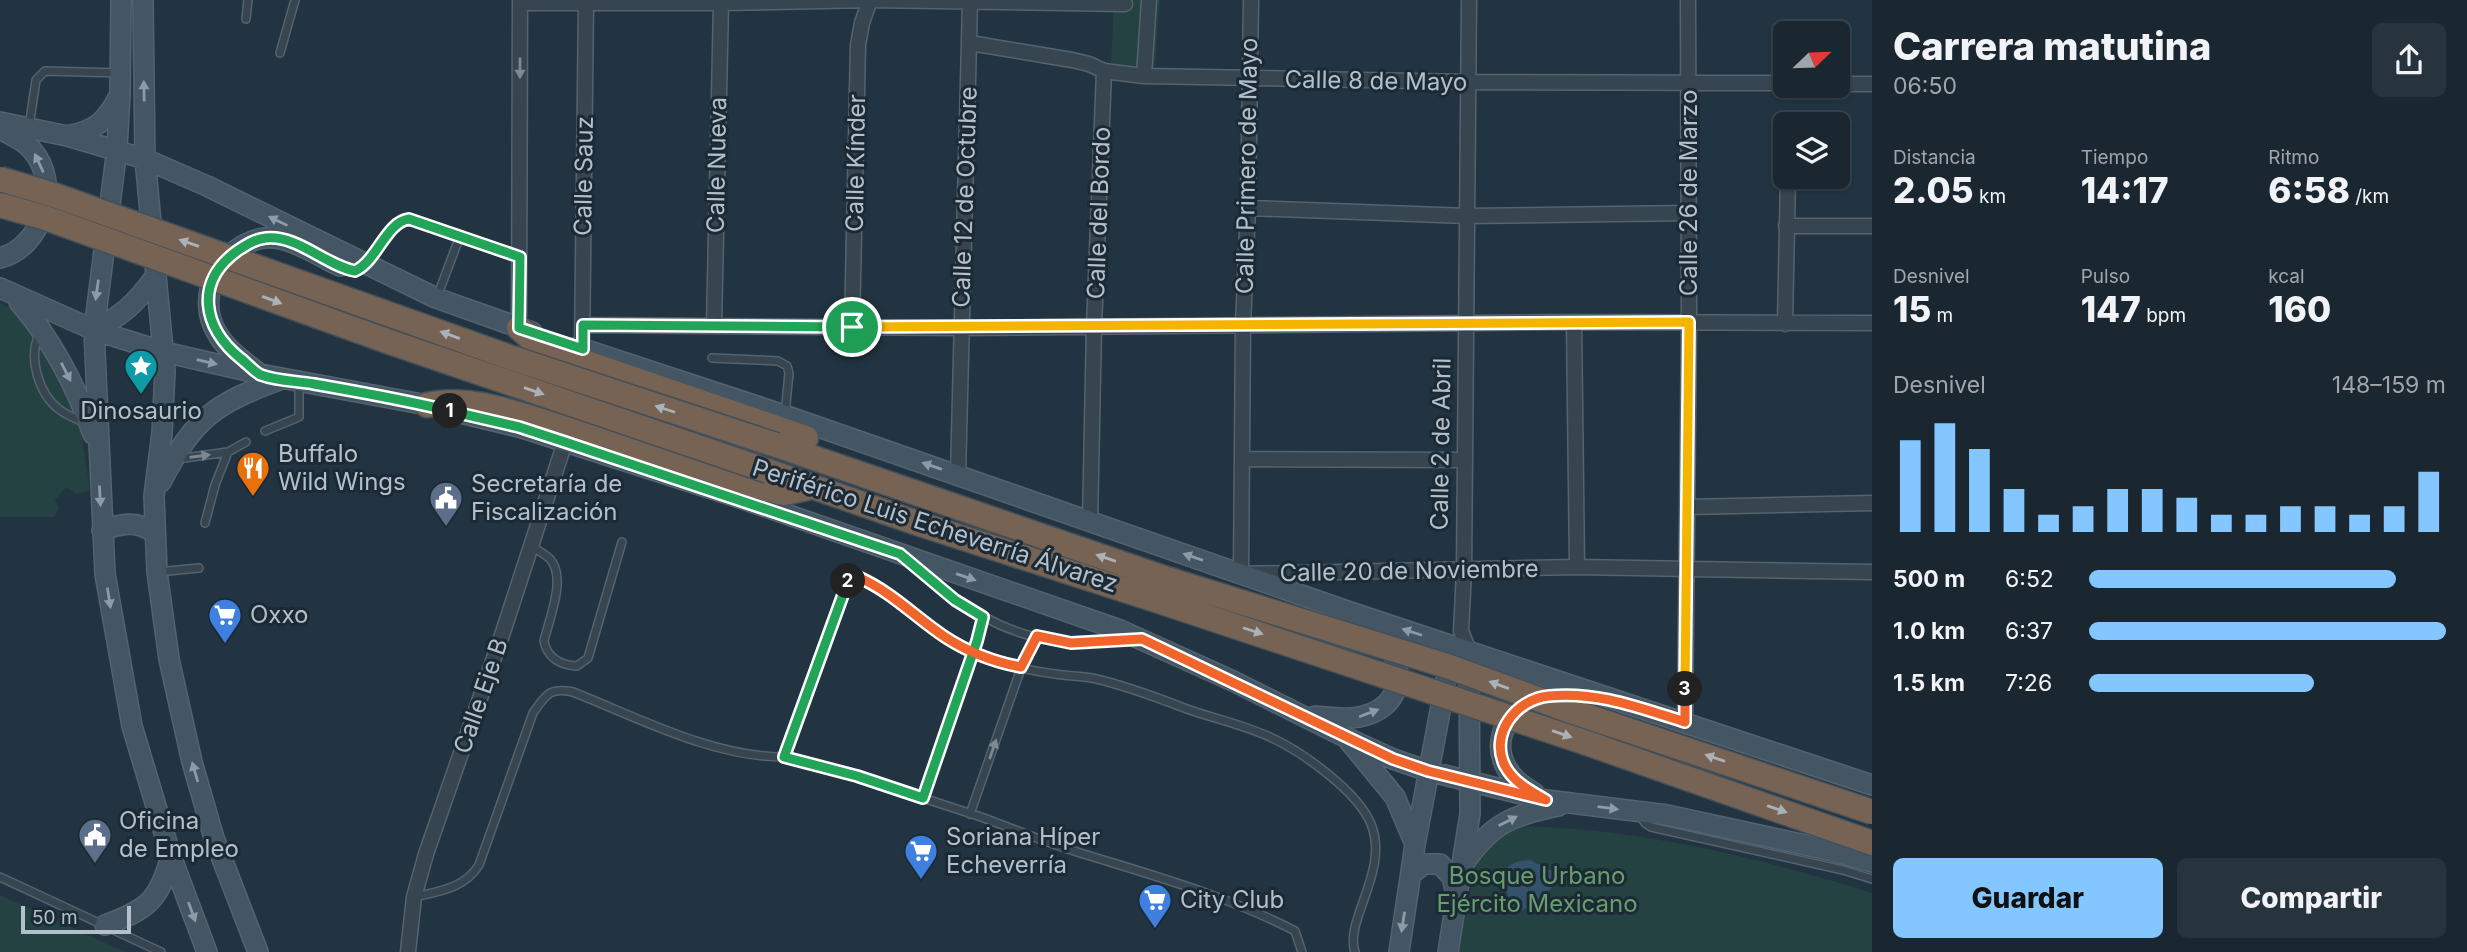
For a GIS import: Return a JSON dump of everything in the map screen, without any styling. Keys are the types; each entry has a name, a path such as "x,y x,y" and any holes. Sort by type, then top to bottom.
{"highway":[{"name":"Periférico Luis Echeverría Álvarez","path":"0,179 54,195 509,357 894,485 1167,592 1872,843"},
{"name":"Periférico Luis Echeverría Álvarez","path":"0,205 46,218 387,341 914,522 1447,666 1565,709 1872,812"},
{"path":"519,328 543,347 865,459 880,467 894,485"},
{"path":"427,405 456,401 502,410 784,493 812,486"}],"street":[{"path":"121,0 121,94 117,149 94,330 102,530 110,609 132,726 171,856 207,952"},
{"path":"143,0 145,159 164,352 163,421 154,496 153,532 157,572 169,659 192,762 214,838 258,952"},
{"path":"519,328 520,1 721,4 870,0 1125,4"},
{"name":"Calle Kínder","path":"852,327 859,45 862,23 870,0"},
{"path":"1144,76 1149,0"},
{"name":"Calle Primero de Mayo","path":"1241,574 1242,325 1248,208 1251,0"},
{"name":"Calle 2 de Abril","path":"1448,952 1470,814 1461,643 1464,571 1469,0"},
{"name":"Calle 26 de Marzo","path":"1685,722 1688,568 1688,0"},
{"name":"Calle 12 de Octubre","path":"958,475 970,2"},
{"name":"Calle Sauz","path":"583,349 586,3"},
{"name":"Calle Nueva","path":"714,326 721,4"},
{"name":"Calle 8 de Mayo","path":"970,43 1072,60 1104,71 1144,76 1468,82 1773,83"},
{"name":"Calle del Bordo","path":"1090,522 1104,71"},
{"path":"1850,84 1872,84"},
{"path":"67,136 85,133 100,124 121,94"},
{"path":"0,122 67,136 145,159 207,186 436,298 519,328 785,415 1350,612 1461,643 1610,698 1872,785"},
{"path":"0,129 32,149 44,173 46,191 41,219 31,240 18,251 0,258"},
{"path":"1785,324 1788,189"},
{"path":"1248,208 1468,216 1689,213"},
{"path":"1786,226 1872,226"},
{"path":"260,374 234,353 217,333 210,315 208,293 214,274 228,258 248,244 264,238 278,239 351,271 359,270 366,264"},
{"path":"94,330 115,320 131,308 155,277"},
{"path":"7,292 43,330 67,374 98,449"},
{"name":"Periférico Luis Echeverría Álvarez","path":"7,292 94,330 164,352 260,374 427,405 519,427 900,554 1142,639 1345,737 1393,759 1428,771 1546,800 1667,815 1872,862"},
{"path":"583,325 961,328 1574,322 1872,323"},
{"path":"1574,322 1577,567"},
{"path":"154,496 183,442 195,427 241,395 291,380"},
{"name":"Calle Eje B","path":"408,952 414,897 426,854 565,442"},
{"path":"1242,459 1465,460"},
{"path":"1687,507 1872,503"},
{"path":"102,530 133,523 153,532"},
{"name":"Calle 20 de Noviembre","path":"1241,574 1577,567 1872,572"},
{"path":"1302,715 1359,717 1382,708 1398,686 1399,670 1392,650 1381,634 1350,612"},
{"name":"Calle 2 de Abril","path":"1399,952 1428,771 1461,643"},
{"path":"1546,800 1518,782 1505,765 1500,744 1505,725 1517,709 1533,699 1550,696 1610,698"},
{"path":"1345,737 1395,797 1415,845"},
{"path":"1462,865 1475,847 1503,822 1570,803"},
{"path":"105,925 125,918 156,897 163,884 171,856"},
{"path":"1410,874 1424,864 1440,864 1452,877 1456,894"}],"lane":[{"path":"246,19 248,0"},
{"path":"280,53 295,0"},
{"path":"29,127 36,80 45,71 121,73"},
{"path":"366,264 395,225 403,219 520,257"},
{"path":"436,298 460,236"},
{"path":"43,330 38,336 34,356 41,383 61,411 89,424"},
{"path":"712,358 778,361 787,366 789,373 785,415"},
{"path":"265,431 299,417 291,380"},
{"path":"173,460 228,452 246,442"},
{"path":"205,523 215,485 228,452"},
{"path":"531,546 550,559 558,580 544,641 546,648 556,660 578,666 588,658 622,542"},
{"path":"900,554 955,600 983,617 1037,636 1071,643 1142,639"},
{"path":"157,572 199,568"},
{"path":"784,757 849,580 858,577 881,587 944,636 973,652 1001,663 1090,678 1252,730 1280,743 1312,764 1340,786 1364,811 1375,837 1376,852 1370,885 1353,936 1356,952"},
{"path":"923,798 983,617"},
{"path":"970,814 1021,667 1037,636"},
{"path":"414,897 449,888 473,875 479,865 533,713 549,693 559,689 573,692 713,747 759,757 784,757 857,776 1068,849 1167,878 1268,917 1295,931 1302,952"},
{"path":"1639,812 1645,823 1651,827 1843,870 1872,879"},
{"path":"0,877 161,952"}],"green space":[{"path":"1114,0 1160,0 1155,66 1111,65"},
{"path":"0,303 13,310 35,330 73,406 81,431 90,490 77,494 66,487 55,500 59,509 54,517 0,517"},
{"name":"Bosque Urbano Ejército Mexicano","path":"1517,826 1607,832 1697,847 1872,893 1872,952 1458,952 1477,857 1483,846"},
{"path":"0,895 125,952 0,952"}],"water":[{"path":"1530,860 1560,875 1541,899 1515,914 1505,887 1505,871 1510,865"}],"place":[{"name":"Dinosaurio","path":"141,396"},
{"name":"Buffalo Wild Wings","path":"253,498"},
{"name":"Secretaría de Fiscalización","path":"446,528"},
{"name":"Oxxo","path":"225,645"},
{"name":"Oficina de Empleo","path":"95,865"},
{"name":"Soriana Híper Echeverría","path":"921,881"},
{"name":"City Club","path":"1155,930"}],"route":[{"path":"852,327 583,325 583,349 519,328 520,257 409,219 403,219 395,225 366,264 355,271 290,242 264,238 248,244 228,258 214,274 208,293 210,315 217,333 234,353 260,374 427,405 519,427 734,496 900,554 955,600 983,617 977,641 973,652 923,798 857,776 784,757 846,585 853,578 858,577 881,587 944,636 973,652 1001,663 1021,667 1037,636 1071,643 1142,639 1393,759 1428,771 1546,800 1518,782 1505,765 1500,744 1505,725 1517,709 1533,699 1550,696 1610,698 1685,722 1689,322 852,327"}]}
